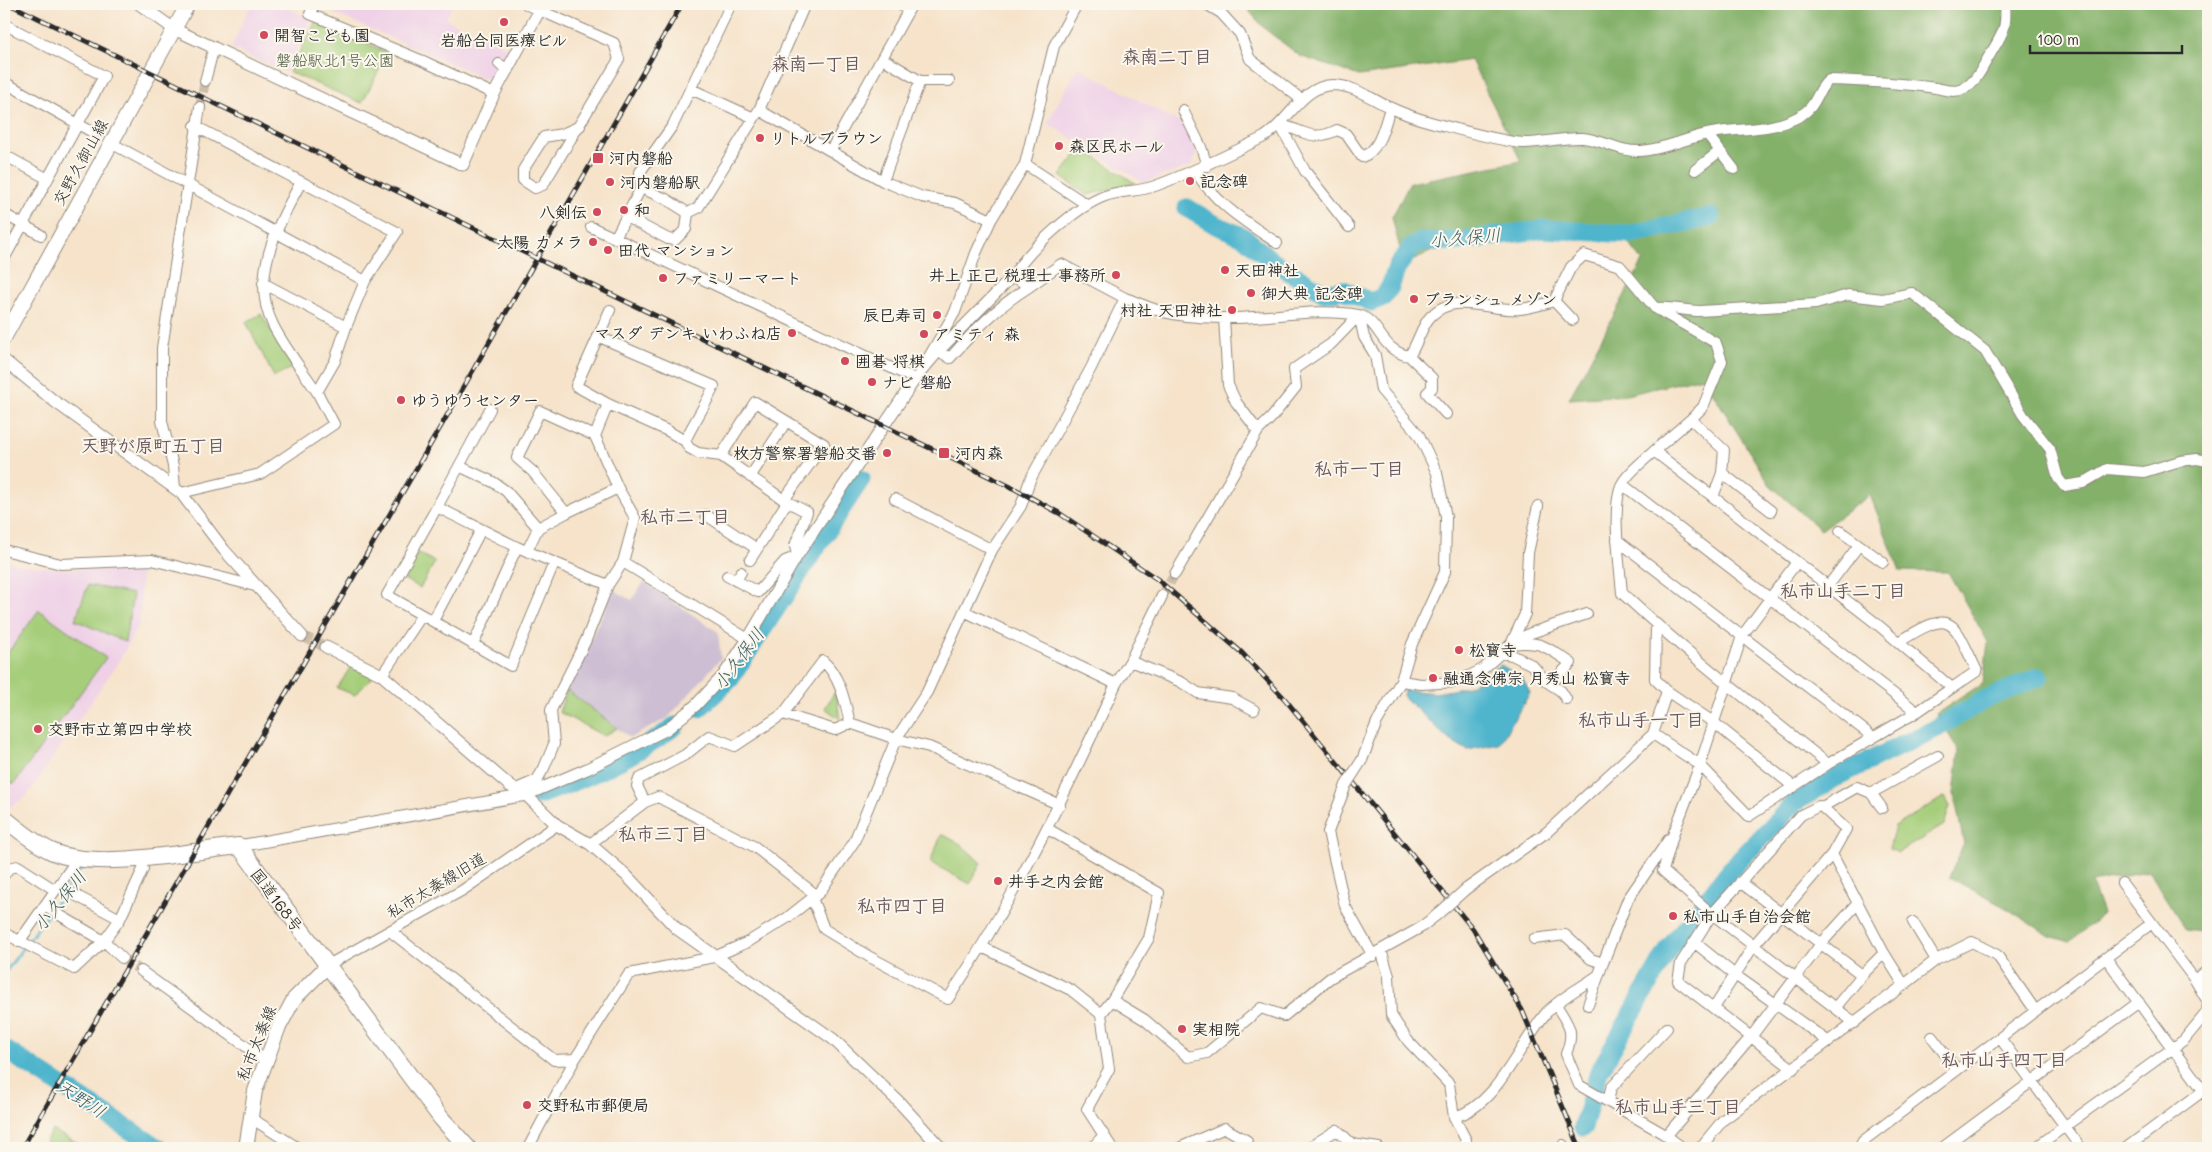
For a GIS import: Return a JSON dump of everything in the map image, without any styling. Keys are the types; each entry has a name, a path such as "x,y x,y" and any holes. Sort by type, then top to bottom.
{"highway":[{"path":"4,818 29,838 53,852 78,858 115,860 239,846"},
{"name":"国道168号","path":"239,846 441,1118 468,1148"}],"main road":[{"name":"交野久御山線","path":"4,338 188,4"},
{"name":"私市太秦線","path":"246,1148 255,1091 265,1060 294,999 328,966"}],"street":[{"path":"139,4 174,29 464,165 494,94 503,67 541,7"},
{"path":"314,4 310,14 423,61 494,94"},
{"path":"527,4 541,7 614,43 619,59 580,126 544,185 534,188 523,180 523,170 544,137 562,134 580,126"},
{"path":"615,238 641,188 640,172 673,125 731,4"},
{"path":"688,213 698,208 756,114 805,4"},
{"path":"831,150 910,7 899,4"},
{"path":"926,366 927,357 955,312 976,253 991,220 1025,164 1054,46 1078,4"},
{"path":"1206,4 1222,13 1240,34 1250,59 1302,100"},
{"path":"239,846 521,792 587,769 667,729 696,705 723,676 748,639 797,556 915,379 939,351 1013,276 1039,245 1086,204 1108,195 1150,188 1207,166 1272,132 1309,94 1328,85 1344,85 1360,91 1390,108 1433,123 1521,143 1542,143 1577,138 1590,139 1619,150 1640,151 1670,147 1707,134 1769,127 1797,118 1811,109 1825,83 1829,80 1891,82 1950,91 1961,90 1972,83 1980,73 2004,33 2006,25 2005,4"},
{"path":"4,24 104,76 4,259"},
{"path":"205,81 214,47"},
{"path":"882,58 920,81 949,80"},
{"path":"883,181 920,81"},
{"path":"4,82 94,133"},
{"path":"691,89 756,114 831,150 883,181 922,197 955,203 991,220"},
{"path":"178,491 162,421 162,348 195,126 200,106"},
{"path":"1280,125 1294,128 1315,137 1324,137 1337,130 1346,134 1362,157 1369,155 1382,134 1390,108"},
{"path":"1183,110 1201,147 1207,166"},
{"path":"1280,125 1306,171 1349,227"},
{"path":"195,126 397,232 366,281 346,327 335,361 317,392"},
{"path":"1707,134 1734,169"},
{"path":"111,143 366,281"},
{"path":"1695,170 1720,151"},
{"path":"4,155 48,179"},
{"path":"1025,164 1086,204"},
{"path":"1195,170 1205,188 1240,218 1277,243"},
{"path":"178,491 260,474 334,424 317,392 273,325 266,303 264,284 275,232 301,182"},
{"path":"641,188 666,198 688,213"},
{"path":"626,217 668,239 675,240 686,229 688,213"},
{"path":"4,214 41,235"},
{"path":"591,227 915,379"},
{"path":"1409,356 1432,314 1448,306 1467,302 1482,307 1521,309 1554,301 1571,267 1584,255 1620,266 1654,308 1716,343 1721,352 1722,361 1703,407 1654,451 1622,484 1618,495 1617,540 1622,593 1656,625 1828,764"},
{"path":"939,351 950,358 979,325 1009,299 1061,264 1125,298 1168,313 1224,318 1319,314 1359,315 1373,325 1386,344 1399,354 1409,356 1432,378 1432,388 1427,393 1446,414"},
{"path":"1013,276 1029,286"},
{"path":"264,284 346,327"},
{"path":"1654,308 1670,306 1688,311 1700,311 1816,304 1848,295 1883,299 1912,293 1985,351 2023,415 2050,450 2058,478 2064,486 2083,483 2107,469 2144,472 2180,461 2197,459 2208,461"},
{"path":"528,1148 575,1059 629,974 714,957 748,942 787,918 814,897 854,842 896,740 927,692 966,612 992,550 1021,506 1030,480 1087,375 1125,298"},
{"path":"1554,301 1572,320"},
{"path":"610,310 576,386 608,404 668,431 685,441 689,448 698,453 721,456 785,501 807,512 796,546 797,556"},
{"path":"1175,574 1258,431 1296,387 1294,369 1331,344 1359,315"},
{"path":"1359,315 1364,337 1375,355 1381,390 1419,435 1437,473 1446,517 1445,572 1412,644 1401,681 1377,722 1362,760 1346,785 1328,832 1345,906 1377,953 1390,976 1391,1015 1404,1035 1448,1084 1454,1117 1466,1140 1465,1148"},
{"path":"1224,318 1228,384 1236,402 1258,431"},
{"path":"597,336 714,386 685,441"},
{"path":"4,360 54,401 178,491 254,586 302,636"},
{"path":"721,456 755,402 824,444 785,501 750,560"},
{"path":"594,436 608,404"},
{"path":"490,409 388,596 511,666 554,563"},
{"path":"521,792 537,780 544,768 554,744 551,710 586,640 608,585 623,562 636,518 618,488 594,436 540,411 517,458 534,472 566,512"},
{"path":"1691,419 1724,450 1722,473 1713,497"},
{"path":"750,477 786,422"},
{"path":"1654,451 1899,642 1952,688"},
{"path":"459,466 493,482 506,491 538,528"},
{"path":"1722,473 1771,511"},
{"path":"1622,484 1771,597 1917,712"},
{"path":"473,645 522,549 538,528 566,512 618,488"},
{"path":"895,499 992,550"},
{"path":"1511,644 1525,614 1528,553 1538,506"},
{"path":"437,507 522,549 608,585"},
{"path":"706,515 757,549"},
{"path":"432,621 481,530"},
{"path":"1840,532 1883,562"},
{"path":"1617,540 1872,736"},
{"path":"1828,586 1859,545"},
{"path":"4,550 61,564 152,560 254,586"},
{"path":"735,576 758,592 785,561 797,556"},
{"path":"623,562 748,639"},
{"path":"1797,562 1742,636 1700,765 1674,832 1663,871 1712,914 1855,1023"},
{"path":"590,844 645,802 658,797 755,847 814,897 824,928 868,956 948,998 982,947 1048,829 1116,684 1130,661 1162,596"},
{"path":"966,612 1116,684"},
{"path":"1401,681 1421,684 1457,682 1483,669 1500,652 1531,632 1586,614"},
{"path":"382,675 422,615"},
{"path":"1653,734 1700,765 1749,816 1872,736 1917,712 1977,671 1956,628 1945,622 1926,625 1899,642"},
{"path":"1656,625 1655,679 1668,691 1713,722 1794,787"},
{"path":"1511,644 1530,642 1543,645 1571,663 1551,684"},
{"path":"326,647 382,675 521,792 557,825 590,844 626,875 677,929 714,957 833,1039 899,1102 941,1148"},
{"path":"1500,652 1512,655 1532,665 1561,691 1566,699"},
{"path":"1130,661 1181,682 1198,693 1232,698 1254,710"},
{"path":"645,802 637,786 639,779 685,755 709,736 734,746 783,714 823,662 830,668 842,692 850,723"},
{"path":"1112,1000 1145,1020 1188,1057 1207,1053 1261,1008 1284,1016 1330,978 1420,928 1466,889 1546,832 1653,734 1668,691"},
{"path":"783,714 835,730 850,723 896,740 929,748 1060,805"},
{"path":"1871,794 1938,756"},
{"path":"1793,1069 1678,981 1681,963 1712,914 1801,816 1819,806 1822,807 1857,787 1871,794 1882,808"},
{"path":"1714,1008 1754,945 1832,854 1846,829 1822,807"},
{"name":"私市太秦線旧道","path":"328,966 463,890 557,825"},
{"path":"1048,829 1159,893 1149,938 1112,1000 1101,1014"},
{"path":"1588,1005 1597,976 1628,899 1674,832"},
{"path":"1832,854 1884,953 1904,985"},
{"path":"23,944 49,909 78,858"},
{"path":"4,875 9,868 18,866 120,919"},
{"path":"4,933 74,970 104,941 120,919 143,869"},
{"path":"1740,882 1862,975"},
{"path":"2035,1148 2184,1040 2207,1012 2208,1002 2194,980 2122,883"},
{"path":"1666,1136 1751,1037 1820,944 1858,903"},
{"path":"49,909 104,941 122,958"},
{"path":"1913,922 1936,960"},
{"path":"1859,1148 1863,1140 2152,923"},
{"path":"390,931 554,1060 575,1059"},
{"path":"1534,939 1565,935 1591,959 1603,963"},
{"path":"1694,942 1735,975 1829,1042"},
{"path":"1700,1148 1723,1120 1855,1023 1936,960 1972,942 1997,955 2035,1010"},
{"path":"982,947 1071,990 1101,1014 1109,1069 1087,1109 1112,1148"},
{"path":"1835,1008 1862,975 1884,953"},
{"path":"2106,958 2207,1091 2126,1148"},
{"path":"2194,980 2208,970"},
{"path":"141,972 265,1060"},
{"path":"1454,1117 1466,1114 1506,1074 1539,1022 1556,1005 1597,976"},
{"path":"1942,1148 2139,1002"},
{"path":"1556,1005 1571,1030 1572,1039 1566,1054 1578,1085 1666,1136 1683,1148"},
{"path":"1607,1101 1611,1088 1667,1028"},
{"path":"1932,1036 1957,1070"},
{"path":"2000,1038 2081,1148"},
{"path":"250,1118 298,1148"},
{"path":"1179,1148 1225,1128 1246,1140 1250,1148"},
{"path":"1308,1148 1338,1130 1352,1144 1378,1148"},
{"path":"1092,1148 1104,1135"}],"shaded area":[{"path":"251,4 279,4 311,19 286,73 231,48"},
{"path":"320,4 453,4 446,19 508,48 490,80 319,7"},
{"path":"1078,67 1184,125 1197,153 1191,166 1144,183 1047,123"},
{"name":"交野市立第四中学校","path":"4,559 19,565 68,569 124,571 141,568 140,622 119,661 26,797 9,808 4,804"},
{"path":"644,582 718,632 721,658 668,718 630,738 567,690 614,590 632,600"}],"green space":[{"path":"1243,4 2208,4 2208,933 2186,930 2149,871 2092,883 2103,914 2070,942 2050,936 2008,909 1949,877 1964,844 1954,794 1959,751 1936,714 1983,683 1988,642 1948,572 1900,571 1870,495 1821,530 1770,485 1703,377 1626,395 1569,399 1643,261 1615,226 1489,245 1436,249 1404,265 1392,217 1410,183 1521,161 1471,60 1359,76 1300,56 1265,29"},
{"name":"磐船駅北1号公園","path":"316,21 388,53 362,103 289,72"},
{"path":"1081,148 1135,183 1087,195 1060,176"},
{"path":"261,314 293,367 274,377 246,322"},
{"path":"418,553 435,562 420,588 404,579"},
{"path":"88,585 133,594 125,642 75,620"},
{"path":"39,610 106,658 14,784 4,777 4,658"},
{"path":"351,667 373,677 355,695 337,688"},
{"path":"567,690 617,728 604,736 559,712"},
{"path":"836,690 840,719 825,708"},
{"path":"1944,797 1950,806 1944,825 1898,853 1889,848 1895,826"},
{"path":"942,834 962,845 981,863 970,884 930,862"},
{"path":"52,1130 86,1148 42,1148"}],"water":[{"path":"1501,665 1522,678 1530,693 1499,744 1467,750 1447,738 1403,696 1404,690 1436,693 1467,687"}],"waterway":[{"name":"小久保川","path":"1187,208 1216,225 1244,237 1272,261 1324,293 1343,290 1371,302 1383,297 1390,287 1397,267 1412,247 1420,242 1458,241 1544,229 1631,234 1711,217"},
{"name":"小久保川","path":"699,708 730,679 861,479"},
{"path":"1583,1127 1599,1072 1669,948 1730,870 1794,803 1840,775 1935,729 1986,699 2039,677"},
{"name":"小久保川","path":"539,795 610,766 675,726"},
{"name":"小久保川","path":"67,887 85,866"},
{"name":"小久保川","path":"4,974 64,892"},
{"name":"天野川","path":"4,1049 158,1148"}],"tunnel":[{"path":"200,107 205,81"},
{"path":"1162,596 1175,574"},
{"path":"302,636 326,647"},
{"path":"122,958 141,971"}],"railway":[{"path":"9,4 1015,489 1059,513 1157,579 1242,653 1284,698 1473,929 1522,1010 1580,1148"},
{"path":"22,1148 459,395 682,4"}],"place":[{"name":"岩船合同医療ビル","path":"504,22"},
{"name":"開智こども園","path":"264,35"},
{"name":"リトルブラウン","path":"760,138"},
{"name":"森区民ホール","path":"1059,146"},
{"name":"河内磐船","path":"598,158"},
{"name":"記念碑","path":"1190,181"},
{"name":"河内磐船駅","path":"610,182"},
{"name":"和","path":"624,210"},
{"name":"八剣伝","path":"597,212"},
{"name":"太陽 カメラ","path":"593,242"},
{"name":"田代 マンション","path":"608,250"},
{"name":"天田神社","path":"1225,270"},
{"name":"井上 正己 税理士 事務所","path":"1116,275"},
{"name":"ファミリーマート","path":"663,278"},
{"name":"御大典 記念碑","path":"1251,293"},
{"name":"ブランシュ メゾン","path":"1414,299"},
{"name":"村社 天田神社","path":"1232,310"},
{"name":"辰巳寿司","path":"937,315"},
{"name":"マスダ デンキ いわふね店","path":"792,333"},
{"name":"アミティ 森","path":"924,334"},
{"name":"囲碁 将棋","path":"845,361"},
{"name":"ナビ 磐船","path":"872,382"},
{"name":"ゆうゆうセンター","path":"401,400"},
{"name":"枚方警察署磐船交番","path":"887,453"},
{"name":"河内森","path":"944,453"},
{"name":"松寶寺","path":"1459,650"},
{"name":"融通念佛宗 月秀山 松寶寺","path":"1433,678"},
{"name":"交野市立第四中学校","path":"38,729"},
{"name":"井手之内会館","path":"998,881"},
{"name":"私市山手自治会館","path":"1673,916"},
{"name":"実相院","path":"1182,1029"},
{"name":"交野私市郵便局","path":"527,1105"}],"district":[{"name":"森南二丁目","path":"1167,57"},
{"name":"森南一丁目","path":"816,64"},
{"name":"天野が原町五丁目","path":"153,446"},
{"name":"私市一丁目","path":"1359,469"},
{"name":"私市二丁目","path":"685,517"},
{"name":"私市山手二丁目","path":"1843,591"},
{"name":"私市山手一丁目","path":"1641,720"},
{"name":"私市三丁目","path":"663,834"},
{"name":"私市四丁目","path":"902,906"},
{"name":"私市山手四丁目","path":"2004,1060"},
{"name":"私市山手三丁目","path":"1678,1107"}]}
